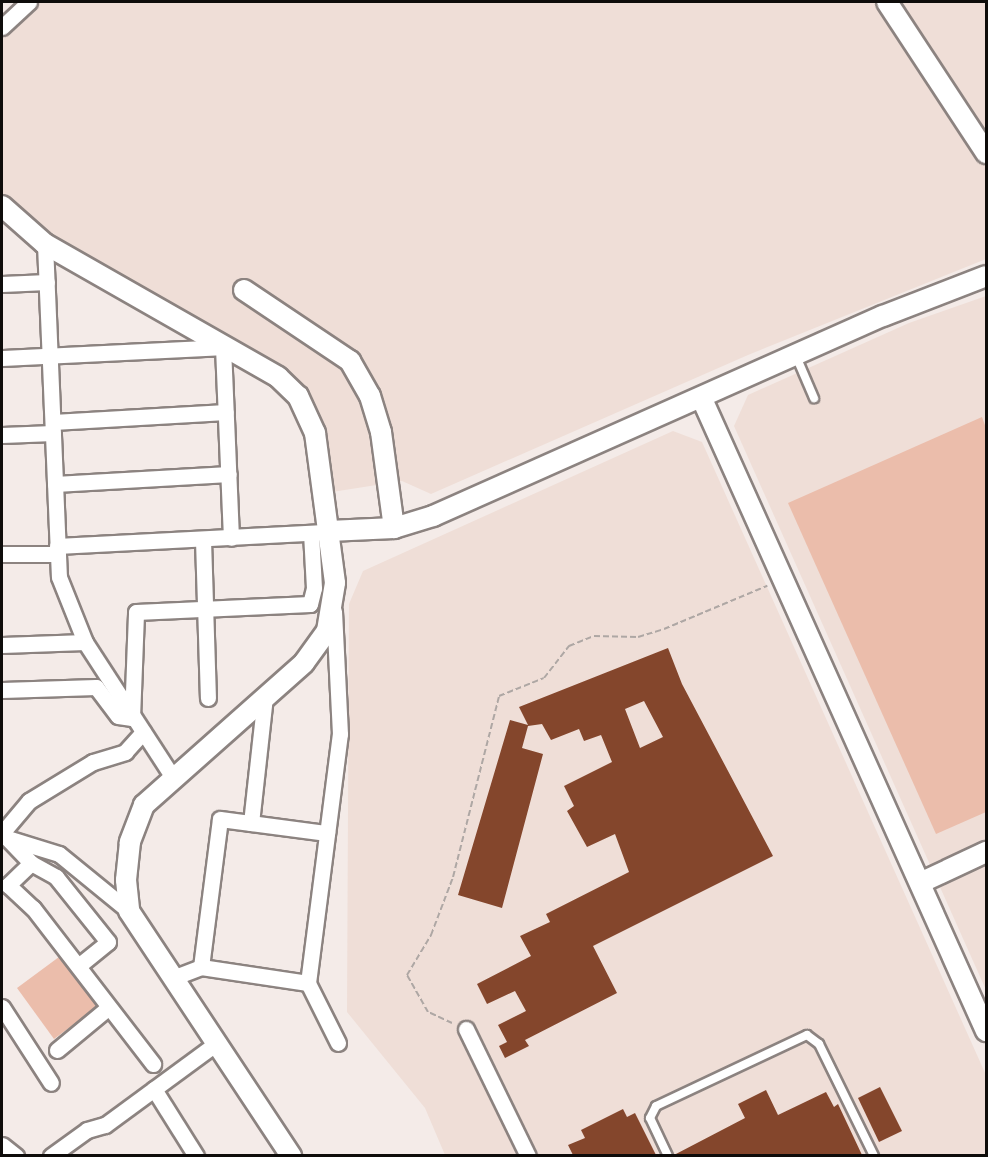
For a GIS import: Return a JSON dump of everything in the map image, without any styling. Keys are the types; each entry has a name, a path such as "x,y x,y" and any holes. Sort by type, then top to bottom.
{"street":[{"path":"2,27 29,2"},
{"path":"887,2 987,153"},
{"path":"3,210 45,244 223,347 255,362 298,396 315,433 320,532 334,611 340,734 308,983 338,1043"},
{"path":"45,244 57,550 66,600 85,642 132,718 172,776"},
{"path":"2,554 394,528 433,516 796,356 987,276"},
{"path":"2,284 47,282"},
{"path":"244,290 350,361 370,396 381,432 394,528"},
{"path":"2,358 223,347"},
{"path":"223,347 231,538"},
{"path":"702,399 922,882 987,1031"},
{"path":"2,435 53,427 226,412"},
{"path":"55,484 229,474"},
{"path":"132,718 136,612 310,604 315,588 320,532"},
{"path":"203,540 208,698"},
{"path":"129,911 126,879 130,842 144,805 172,776 266,697 318,647 334,611"},
{"path":"2,645 85,642"},
{"path":"2,690 96,687 118,716 132,718"},
{"path":"251,823 266,697"},
{"path":"3,836 29,801 93,762 125,752 142,732"},
{"path":"201,967 220,819 327,833"},
{"path":"3,836 31,863 56,877 108,942 78,966"},
{"path":"3,836 59,854 129,911 291,1155"},
{"path":"922,882 987,852"},
{"path":"31,863 5,887 33,908 153,1065"},
{"path":"175,978 201,967 308,983"},
{"path":"2,1007 51,1083"},
{"path":"57,1050 109,1007"},
{"path":"466,1029 528,1155"},
{"path":"51,1155 87,1130 105,1125 218,1042"},
{"path":"154,1089 196,1155"},
{"path":"2,1145 16,1155"}],"lane":[{"path":"796,356 814,398"},
{"path":"668,1155 650,1118 656,1106 807,1035 819,1044 874,1155"}],"path":[{"path":"466,1029 428,1012 407,975 431,934 453,877 499,696 544,678 569,646 594,636 638,637 664,629 783,579"}],"shaded area":[{"path":"38,2 986,2 986,259 748,355 431,494 402,481 332,492 307,394 292,376 56,240 2,193 2,35"},
{"path":"986,296 986,990 734,426 748,395 909,323"},
{"path":"982,417 986,428 986,812 936,834 788,503"},
{"path":"673,431 702,442 986,1075 986,1155 445,1155 425,1108 347,1012 349,604 363,571"},
{"path":"63,954 100,1005 54,1039 17,988"}],"building":[{"path":"668,648 682,684 773,856 593,946 617,993 525,1040 529,1046 505,1058 499,1046 507,1042 498,1025 526,1011 515,991 487,1004 477,984 531,956 520,936 550,922 546,914 629,872 615,834 587,847 567,811 574,806 564,786 612,762 601,735 584,741 579,729 551,740 542,724 528,726 522,748 543,754 502,908 458,895 510,720 528,725 519,707","holes":["644,701 663,737 640,748 625,709"]},
{"path":"880,1087 902,1131 879,1142 858,1098"},
{"path":"766,1090 778,1115 826,1092 834,1107 838,1104 862,1155 674,1155 745,1118 738,1104"},
{"path":"623,1109 627,1117 635,1113 656,1155 573,1155 568,1145 585,1138 581,1130"}]}
